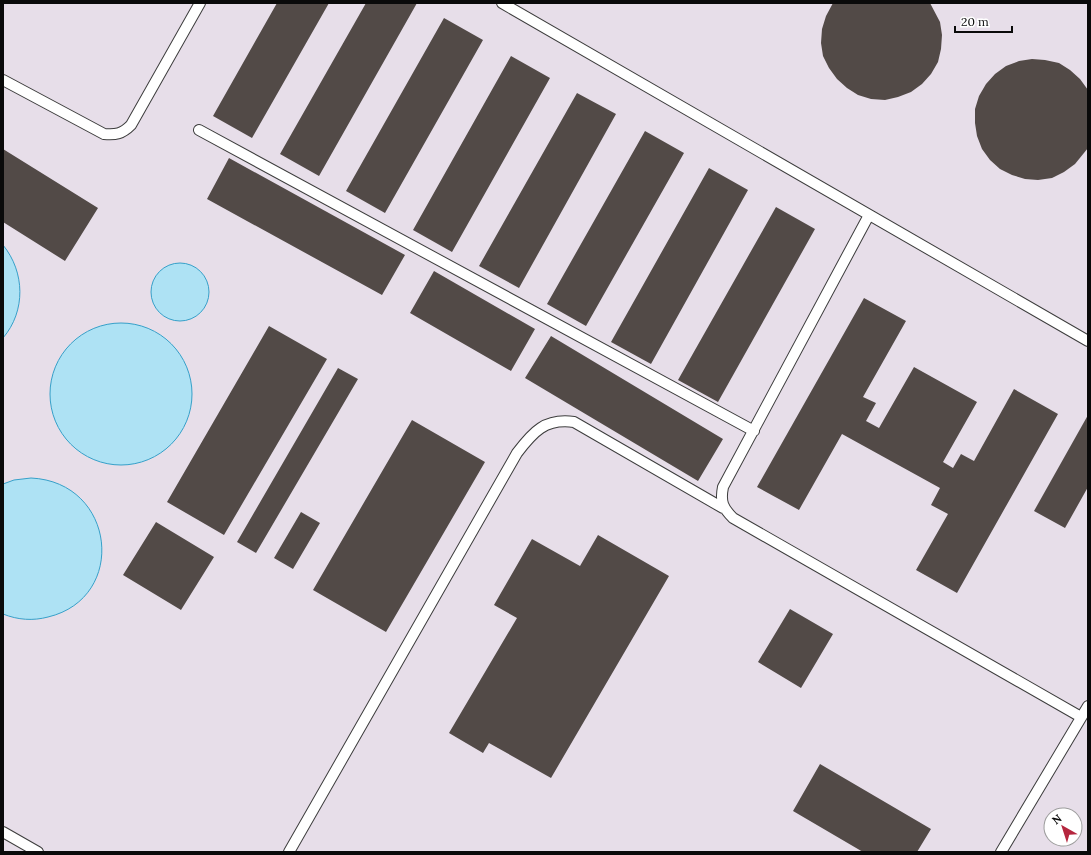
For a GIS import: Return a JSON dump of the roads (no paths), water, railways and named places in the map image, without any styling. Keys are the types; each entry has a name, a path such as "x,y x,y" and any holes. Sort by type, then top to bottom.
{"lane":[{"path":"3,80 104,134 116,135 123,132 130,125 200,3"},
{"path":"502,3 1088,341"},
{"path":"199,130 754,431"},
{"path":"724,508 721,498 723,488 869,215"},
{"path":"289,852 517,453 531,435 544,425 560,420 574,422 724,508 733,518 1081,717"},
{"path":"1001,852 1088,706"},
{"path":"3,832 38,852"}],"water":[{"path":"3,245 16,267 20,292 16,316 11,327 3,338"},
{"path":"174,263 186,263 201,271 209,286 209,298 201,313 186,321 174,321 159,313 151,298 151,286 159,271"},
{"path":"114,323 128,323 142,326 154,331 166,339 176,349 187,367 191,380 191,408 187,421 176,439 166,449 154,457 142,462 128,465 114,465 100,462 88,457 76,449 66,439 58,427 53,415 50,401 50,387 53,373 58,361 66,349 76,339 88,331 100,326"},
{"path":"31,478 59,484 81,499 95,519 101,542 100,566 91,588 74,606 48,617 37,619 20,619 3,614 3,484 14,480"}]}
